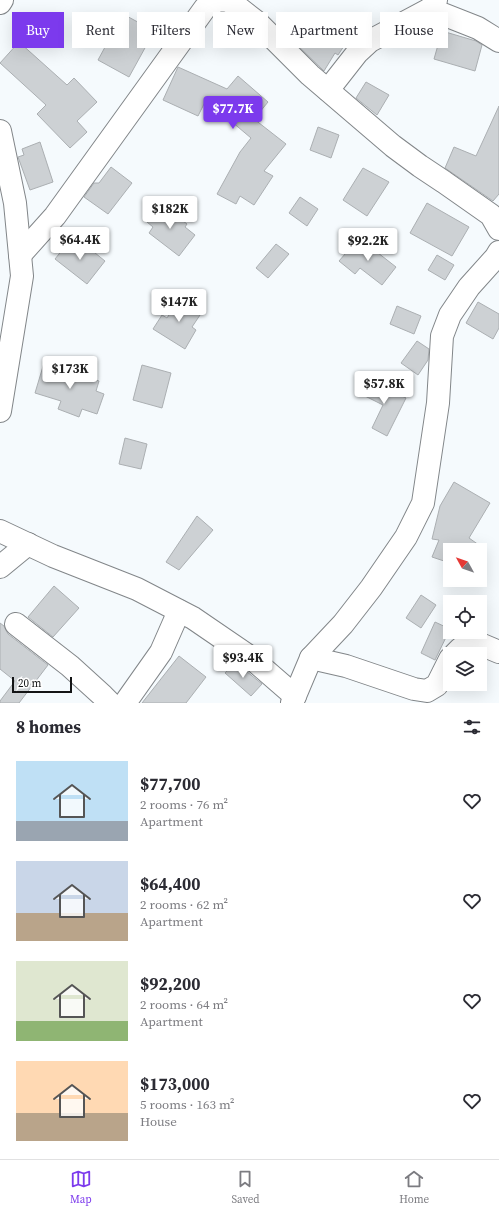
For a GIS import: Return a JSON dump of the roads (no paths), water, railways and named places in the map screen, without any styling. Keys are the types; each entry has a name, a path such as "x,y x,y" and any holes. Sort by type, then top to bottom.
{"street":[{"path":"20,255 55,216 201,13 210,4 220,0 229,2 258,23 287,53 393,146 491,215 499,229"},
{"path":"328,90 357,54 370,41 433,4 499,41"},
{"path":"0,130 15,203 22,276 0,411"},
{"path":"0,531 52,556 137,589 194,618 250,657 294,699 311,658 344,624 371,588 406,537 423,503 438,403 442,336 450,315 469,287 499,252"},
{"path":"0,567 28,544"},
{"path":"125,703 161,652 179,611"},
{"path":"16,624 70,666 110,703"},
{"path":"465,647 480,644 499,652"},
{"path":"311,658 346,666 414,689 427,691 437,684 443,672"}]}
